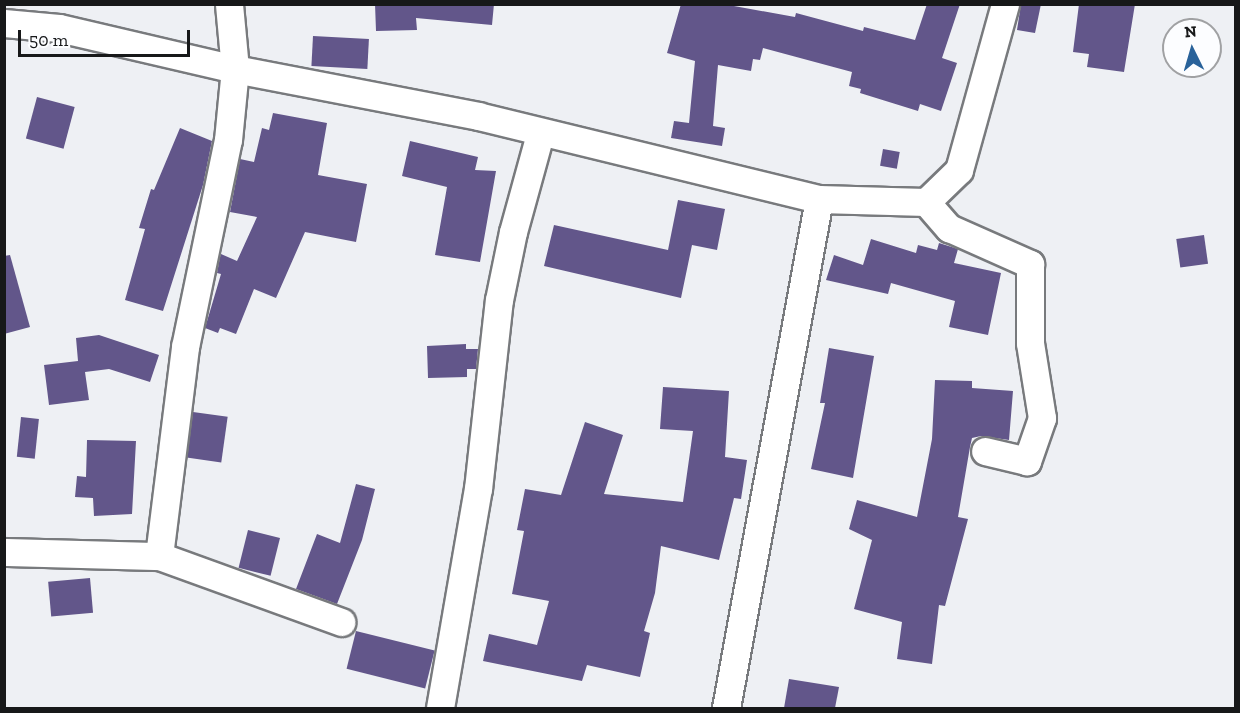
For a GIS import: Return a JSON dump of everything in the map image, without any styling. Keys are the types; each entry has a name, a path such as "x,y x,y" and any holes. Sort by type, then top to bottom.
{"street":[{"path":"159,556 184,347 228,140 235,69 229,4"},
{"path":"4,23 59,28 235,69 478,116 540,134 611,146 819,199 926,202 959,170 1005,4"},
{"path":"440,708 478,489 499,300 513,232 540,134"},
{"path":"726,708 819,199"},
{"path":"926,202 949,228 1030,264 1030,343 1042,418 1027,461 986,451"},
{"path":"4,552 159,556 341,622"}],"building":[{"path":"375,4 494,4 492,25 416,18 417,30 376,31"},
{"path":"681,4 723,4 795,17 796,13 863,31 864,27 915,40 927,4 960,4 942,58 957,63 941,111 920,104 918,111 860,93 861,89 849,86 852,72 763,48 760,60 753,59 751,71 718,65 713,126 725,128 722,146 671,138 674,121 689,123 695,61 667,53"},
{"path":"1021,4 1041,4 1035,33 1017,30"},
{"path":"1079,4 1135,4 1124,72 1087,67 1089,54 1073,52"},
{"path":"313,36 369,39 367,69 311,66"},
{"path":"37,97 75,107 64,149 26,139"},
{"path":"273,113 327,123 318,175 367,184 356,242 305,232 276,298 254,289 236,334 220,328 218,333 205,328 221,274 217,273 221,254 237,261 257,217 230,212 240,159 254,162 262,128 269,130"},
{"path":"180,128 212,141 203,185 163,311 125,300 145,229 139,228 151,189 154,190"},
{"path":"410,141 478,157 475,170 496,171 480,262 435,255 447,187 402,176"},
{"path":"883,149 900,152 897,169 880,166"},
{"path":"678,200 725,209 717,250 692,245 681,298 544,266 554,225 668,250"},
{"path":"1204,235 1208,264 1180,268 1176,239"},
{"path":"871,239 916,253 918,245 937,250 939,243 958,249 954,263 1001,273 988,335 949,327 955,301 891,283 888,294 826,280 834,255 863,265"},
{"path":"10,255 30,327 4,334 4,256"},
{"path":"99,335 159,355 150,382 109,369 85,372 89,400 49,405 44,365 78,361 76,338"},
{"path":"466,344 466,349 478,349 476,369 467,369 467,377 428,378 427,346"},
{"path":"829,348 874,356 853,478 811,469 825,403 820,403"},
{"path":"935,380 972,381 972,388 1013,391 1009,440 981,436 972,438 958,517 968,519 945,606 939,605 932,664 897,659 902,622 854,609 872,540 849,529 857,500 917,517 932,439"},
{"path":"663,387 729,391 725,457 747,460 741,499 734,498 719,560 661,546 655,593 644,631 650,633 640,677 587,665 582,681 483,661 489,634 537,645 549,601 512,594 524,531 517,530 525,489 561,495 585,422 623,435 604,494 683,502 693,431 660,429"},
{"path":"193,412 228,417 221,462 187,458"},
{"path":"21,417 39,419 35,459 17,457"},
{"path":"87,440 136,441 132,514 94,516 93,498 75,497 77,476 86,477"},
{"path":"356,484 375,489 362,540 337,604 296,589 317,534 340,543"},
{"path":"248,530 280,538 271,576 239,568"},
{"path":"90,578 93,613 51,617 48,582"},
{"path":"356,631 435,651 425,688 347,669"},
{"path":"789,679 839,687 835,708 784,708"}]}
